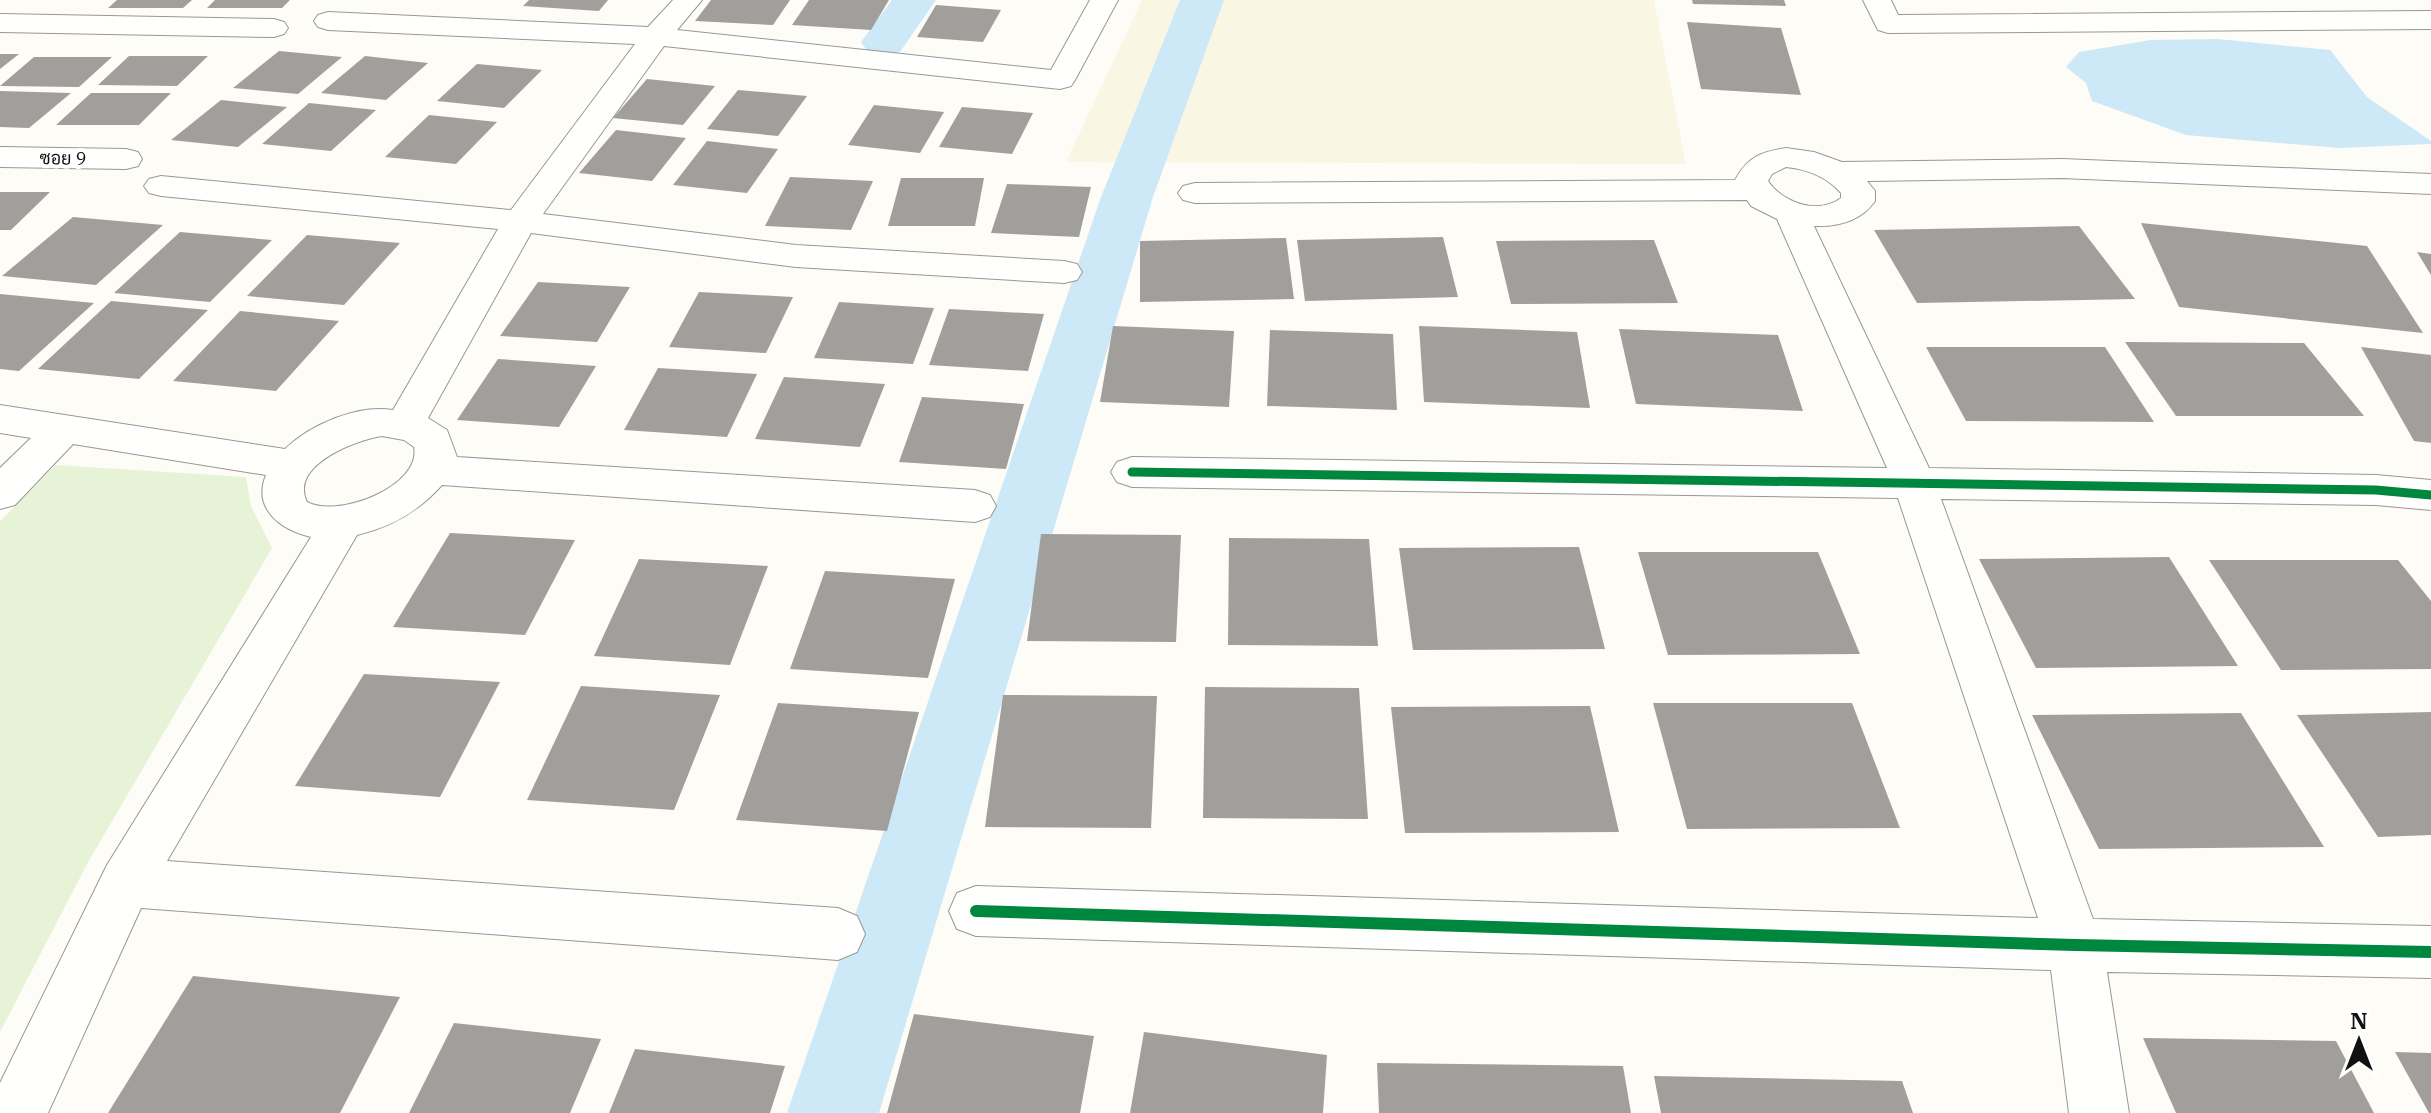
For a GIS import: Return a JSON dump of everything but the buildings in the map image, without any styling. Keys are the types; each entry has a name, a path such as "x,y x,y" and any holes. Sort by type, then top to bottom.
{"street":[{"path":"405,424 520,221 656,36 688,0"},
{"path":"328,21 656,36 1060,80 1104,0"},
{"path":"1877,0 1888,24 2431,20"},
{"path":"0,23 274,28"},
{"name":"ซอย 9","path":"0,157 126,159"},
{"path":"2099,1113 2075,945 1914,482 1773,201 1751,181 1754,172 1773,160 1807,160 1840,172 1942,166 2208,172 2431,184"},
{"path":"1195,193 1773,201 1825,217 1851,209 1858,201 1858,191 1840,172"},
{"path":"161,186 520,221 796,256 1064,272"},
{"path":"0,419 293,465"},
{"path":"370,424 405,424 422,430 433,440 437,454 433,470 407,498 387,510 342,523 299,519 286,509 281,496 283,480 293,465 310,448 332,435 370,424"},
{"path":"0,494 64,429"},
{"path":"433,470 975,506"},
{"path":"1132,472 2376,490 2431,495"},
{"path":"17,1113 126,882 342,523"},
{"path":"126,882 838,934"},
{"path":"976,911 2075,945 2431,952"}],"shaded area":[{"path":"1142,0 1654,0 1686,164 1066,162"}],"green space":[{"path":"56,465 246,477 251,506 272,548 87,864 0,1032 0,521"}],"water":[{"path":"2218,39 2330,50 2367,97 2431,141 2431,144 2338,148 2186,135 2092,101 2086,83 2066,67 2079,52 2151,40"}],"waterway":[{"path":"884,42 914,0"},
{"path":"833,1113 1127,197 1202,0"}],"cycle path":[{"path":"1132,472 2376,490 2431,495"},
{"path":"976,911 2075,945 2431,952"}]}
